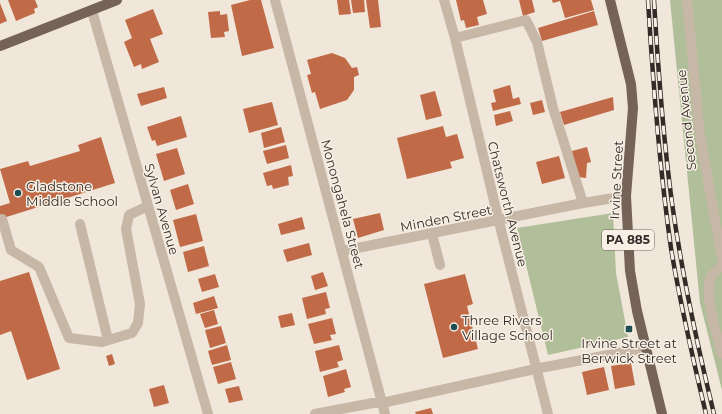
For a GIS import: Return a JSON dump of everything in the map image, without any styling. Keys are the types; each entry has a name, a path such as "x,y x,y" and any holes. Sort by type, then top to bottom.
{"main road":[{"path":"0,46 117,0"},
{"name":"Irvine Street","path":"610,0 627,64 633,108 626,196 630,271 645,348 662,414"}],"street":[{"name":"Monongahela Street","path":"275,0 385,414"},
{"name":"Chatsworth Avenue","path":"444,0 455,38 535,369 548,414"},
{"name":"Second Avenue","path":"687,0 700,135 722,259"},
{"name":"Sylvan Avenue","path":"92,11 208,414"},
{"path":"455,38 526,20 537,42 553,108 583,203"},
{"name":"Minden Street","path":"342,251 583,203 626,196"},
{"path":"2,219 11,250 39,267 69,338 102,342 132,333 138,323 140,304 126,229 129,215 148,206"},
{"path":"80,224 108,340"},
{"path":"432,234 440,265"},
{"path":"722,266 716,270 710,278 709,289 722,354"},
{"path":"315,414 382,403 535,369 645,348"}],"green space":[{"path":"670,0 722,0 722,390 700,303"},
{"path":"613,213 616,273 628,337 548,355 517,228"}],"building":[{"path":"8,0 35,0 38,7 34,9 35,13 16,21"},
{"path":"250,0 261,0 274,48 242,56 231,5"},
{"path":"337,0 349,0 351,14 339,15"},
{"path":"351,0 364,0 365,12 353,13"},
{"path":"366,0 378,0 381,27 370,28"},
{"path":"456,0 483,0 487,14 477,17 479,25 466,28 464,20 461,21"},
{"path":"519,0 532,0 535,12 523,16"},
{"path":"552,0 591,0 594,10 565,18 560,1 553,3"},
{"path":"0,3 7,21 0,24"},
{"path":"153,9 163,34 150,39 159,62 142,69 141,64 134,67 124,42 132,38 125,20"},
{"path":"220,11 220,15 227,14 229,31 224,32 225,37 211,38 208,12"},
{"path":"594,11 598,25 542,41 538,28"},
{"path":"332,53 345,58 352,68 357,67 359,75 354,77 354,90 347,100 320,109 315,92 312,93 307,75 311,74 307,60"},
{"path":"510,85 513,99 519,97 521,104 493,111 491,103 496,102 493,90"},
{"path":"164,87 167,98 141,106 137,94"},
{"path":"435,91 442,116 426,120 420,95"},
{"path":"613,97 614,110 564,125 560,112"},
{"path":"542,100 545,112 533,115 530,103"},
{"path":"272,102 278,125 249,133 243,109"},
{"path":"510,111 513,121 496,126 494,115"},
{"path":"181,116 187,137 157,146 155,140 152,141 147,127"},
{"path":"443,126 446,137 457,134 464,158 450,162 452,168 407,179 397,138"},
{"path":"281,127 285,142 264,148 261,133"},
{"path":"101,137 115,183 0,219 0,206 10,203 0,169 28,161 30,166 80,151 78,145"},
{"path":"286,145 289,158 267,164 263,151"},
{"path":"587,147 591,162 587,163 586,178 577,177 572,151"},
{"path":"177,148 185,174 164,181 156,154"},
{"path":"559,156 565,178 542,184 536,162"},
{"path":"291,165 293,176 288,177 289,185 273,189 272,185 267,186 263,173"},
{"path":"188,184 194,204 176,210 170,190"},
{"path":"380,213 384,230 358,238 353,219"},
{"path":"196,214 203,241 180,247 173,220"},
{"path":"302,217 305,229 281,235 278,224"},
{"path":"309,243 312,255 287,262 283,250"},
{"path":"204,246 209,266 188,272 183,252"},
{"path":"29,272 60,369 27,380 11,331 0,335 0,281"},
{"path":"323,272 328,286 315,290 311,276"},
{"path":"215,274 219,287 202,292 198,279"},
{"name":"Three Rivers Village School","path":"465,274 473,304 467,306 478,349 443,358 424,284"},
{"path":"326,292 330,308 325,309 326,314 307,319 302,298"},
{"path":"214,296 218,308 196,314 193,303"},
{"path":"214,310 218,324 205,328 200,314"},
{"path":"292,313 295,325 281,328 278,316"},
{"path":"332,318 336,334 330,335 332,340 314,344 308,324"},
{"path":"221,326 226,343 210,348 205,330"},
{"path":"227,345 231,360 212,365 208,351"},
{"path":"339,345 343,360 337,362 339,367 320,372 315,351"},
{"path":"112,354 115,364 109,366 106,356"},
{"path":"231,362 236,379 218,384 213,367"},
{"path":"631,363 635,385 615,389 611,366"},
{"path":"604,367 609,390 587,395 582,372"},
{"path":"346,369 351,387 344,389 345,392 328,397 323,376"},
{"path":"164,385 169,403 154,407 149,389"},
{"path":"239,386 243,400 229,403 225,389"},
{"path":"431,408 433,414 416,414 415,412"}],"railway":[{"path":"648,0 657,124 671,248 683,311 706,414"},
{"path":"654,0 661,102 672,203 690,309 714,414"}],"place":[{"name":"Gladstone Middle School","path":"18,193"},
{"name":"Three Rivers Village School","path":"454,327"},
{"name":"Irvine Street at Berwick Street","path":"629,329"}]}
